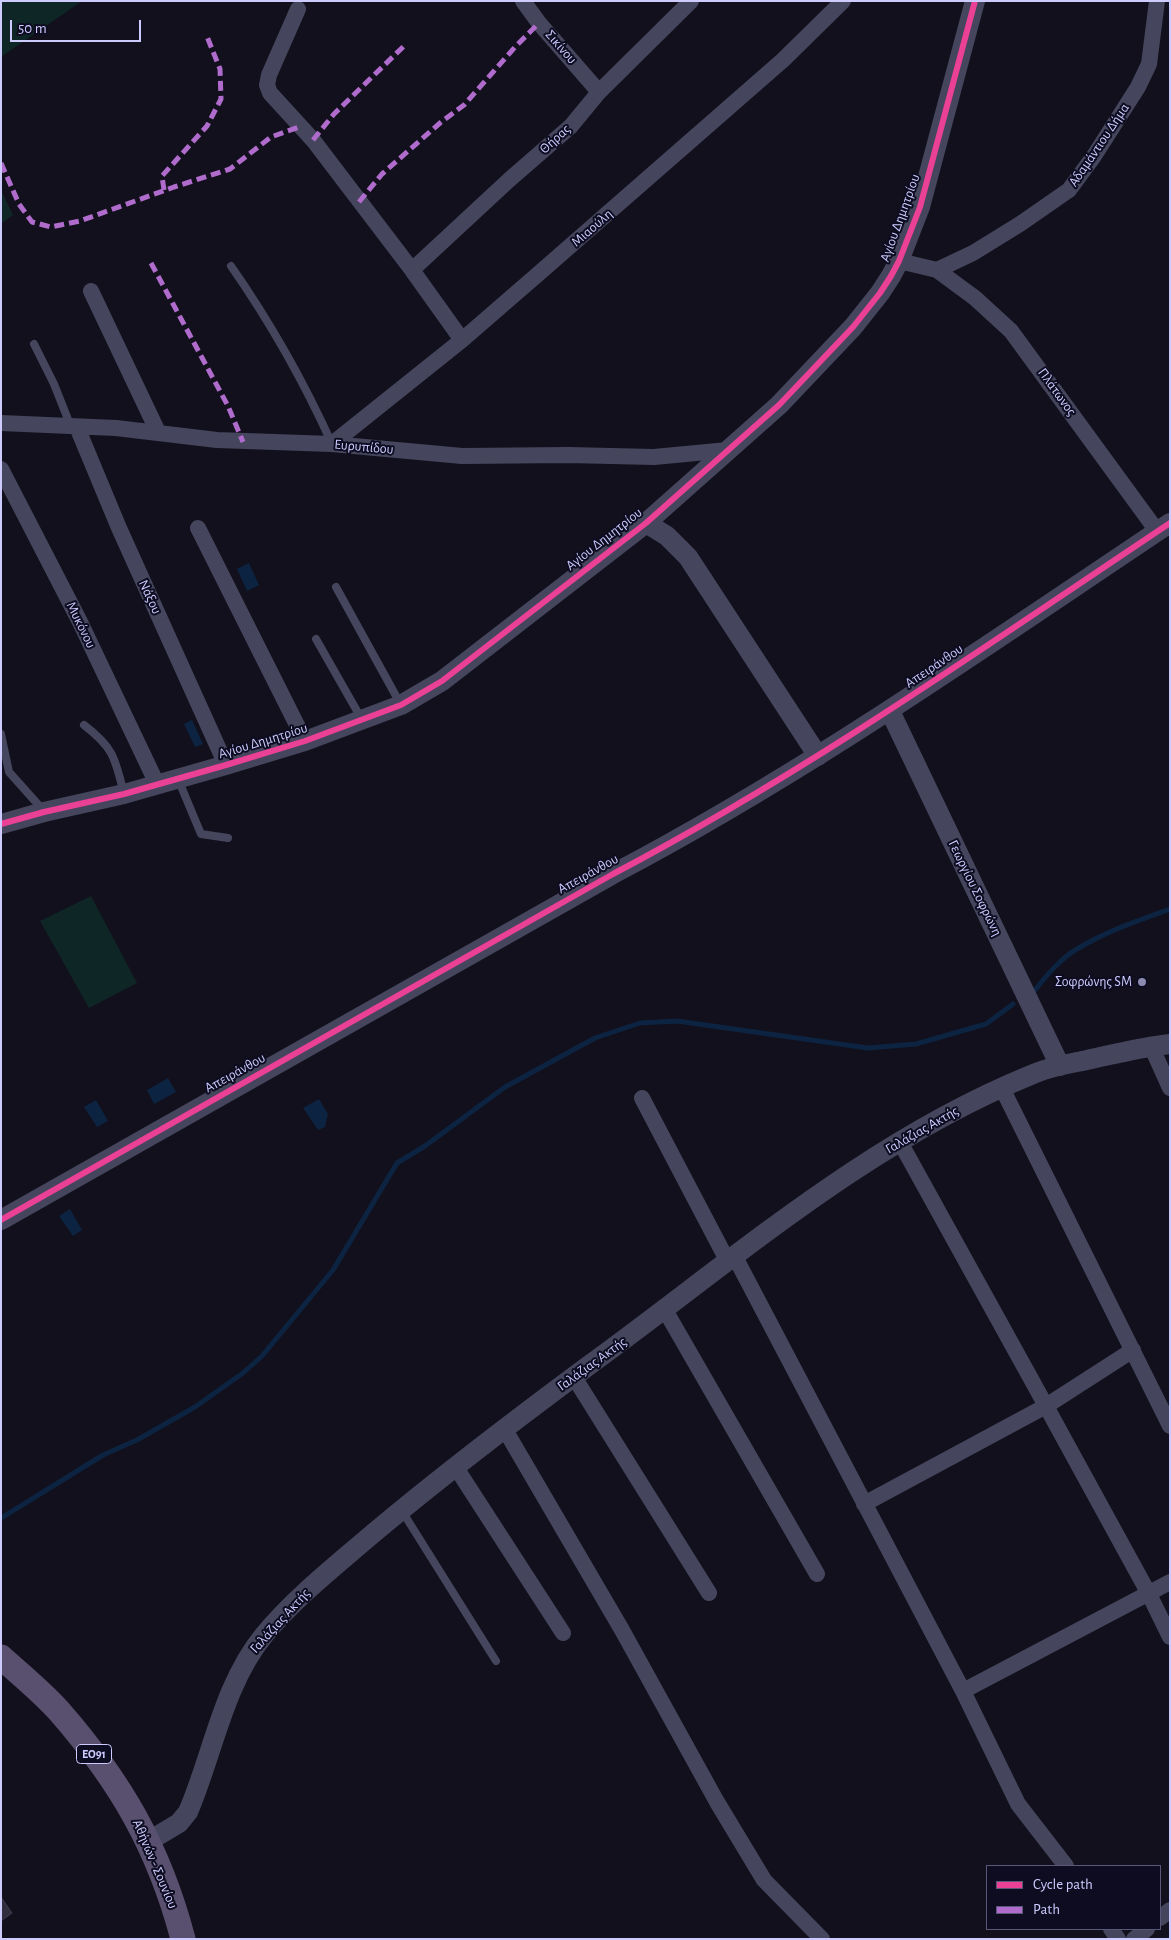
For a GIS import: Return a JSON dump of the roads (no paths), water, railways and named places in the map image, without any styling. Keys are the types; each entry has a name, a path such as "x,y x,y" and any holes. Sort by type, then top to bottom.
{"main road":[{"name":"Αθήνών - Σουνίου","path":"1,1657 59,1710 104,1767 132,1809 149,1841 172,1898 183,1939"},
{"name":"Αθήνών - Σουνίου","path":"1,1663 24,1678"}],"street":[{"name":"Σικίνου","path":"524,1 536,19 599,92"},
{"name":"Θήρας","path":"412,270 509,180 571,126 599,92 691,1"},
{"name":"Μιαούλη","path":"332,444 462,340 775,67 843,1"},
{"name":"Αγίου Δημητρίου","path":"1,824 124,794 226,765 306,741 401,705 442,681 646,523 779,404 853,327 880,294 899,261 920,207 975,1"},
{"name":"Αδαμάντιου Δήμα","path":"938,270 973,253 1069,190 1094,156 1138,86 1148,64 1157,1"},
{"path":"298,9 266,85 270,93 313,140 412,270 462,340"},
{"path":"899,261 938,270"},
{"name":"Πλάτωνος","path":"938,270 975,298 1011,331 1164,527"},
{"path":"91,291 158,432"},
{"name":"Ευρυπίδου","path":"1,423 158,432 243,442 332,444 462,456 568,455 654,457 728,450"},
{"name":"Νάξου","path":"74,427 226,765"},
{"name":"Μυκόνου","path":"1,468 80,622 157,784"},
{"path":"646,523 667,536 688,557 818,756"},
{"name":"Απειράνθου","path":"1,1220 604,879 680,839 890,711 1164,527"},
{"path":"198,528 306,741"},
{"name":"Γεωργίου Σοφρώνη","path":"890,711 1060,1066"},
{"path":"1160,1045 1170,1088"},
{"name":"Γαλάζιας Ακτής","path":"149,1841 184,1818 194,1798 239,1672 265,1634 316,1582 401,1509 455,1466 665,1310 731,1257 833,1186 949,1112 1033,1073 1160,1045"},
{"path":"1002,1088 1170,1426"},
{"path":"642,1098 731,1257 864,1504 963,1691 1018,1804 1065,1865"},
{"path":"900,1142 1149,1594 1170,1637"},
{"path":"665,1310 817,1574"},
{"path":"864,1504 1046,1406 1133,1350"},
{"path":"574,1377 709,1593"},
{"path":"504,1428 622,1630 717,1802 764,1880 822,1939"},
{"path":"455,1466 563,1633"},
{"path":"963,1691 1170,1582"},
{"path":"1134,1939 1146,1930"}],"lane":[{"path":"231,266 256,302 292,364 332,444"},
{"path":"34,344 74,427"},
{"path":"336,587 401,705"},
{"path":"316,639 362,720"},
{"path":"84,725 101,738 115,759 124,794"},
{"path":"1,734 10,772 44,812"},
{"path":"178,779 201,834 228,838"},
{"path":"401,1509 496,1661"}],"water":[{"path":"249,563 259,585 247,591 237,569"},
{"path":"192,720 203,744 195,747 184,724"},
{"path":"168,1078 176,1092 154,1104 147,1090"},
{"path":"319,1099 328,1114 325,1127 318,1130 303,1108"},
{"path":"96,1100 108,1121 97,1127 84,1107"},
{"path":"70,1209 82,1230 73,1236 59,1216"}],"waterway":[{"path":"1035,990 1059,962 1077,949 1134,922 1170,909"},
{"path":"1,1518 103,1455 137,1440 195,1407 243,1373 262,1356 333,1270 397,1163 425,1146 505,1087 595,1038 640,1023 677,1021 868,1048 916,1044 986,1024 1013,1004"}],"place":[{"name":"Σοφρώνης SM","path":"1142,982"}]}
